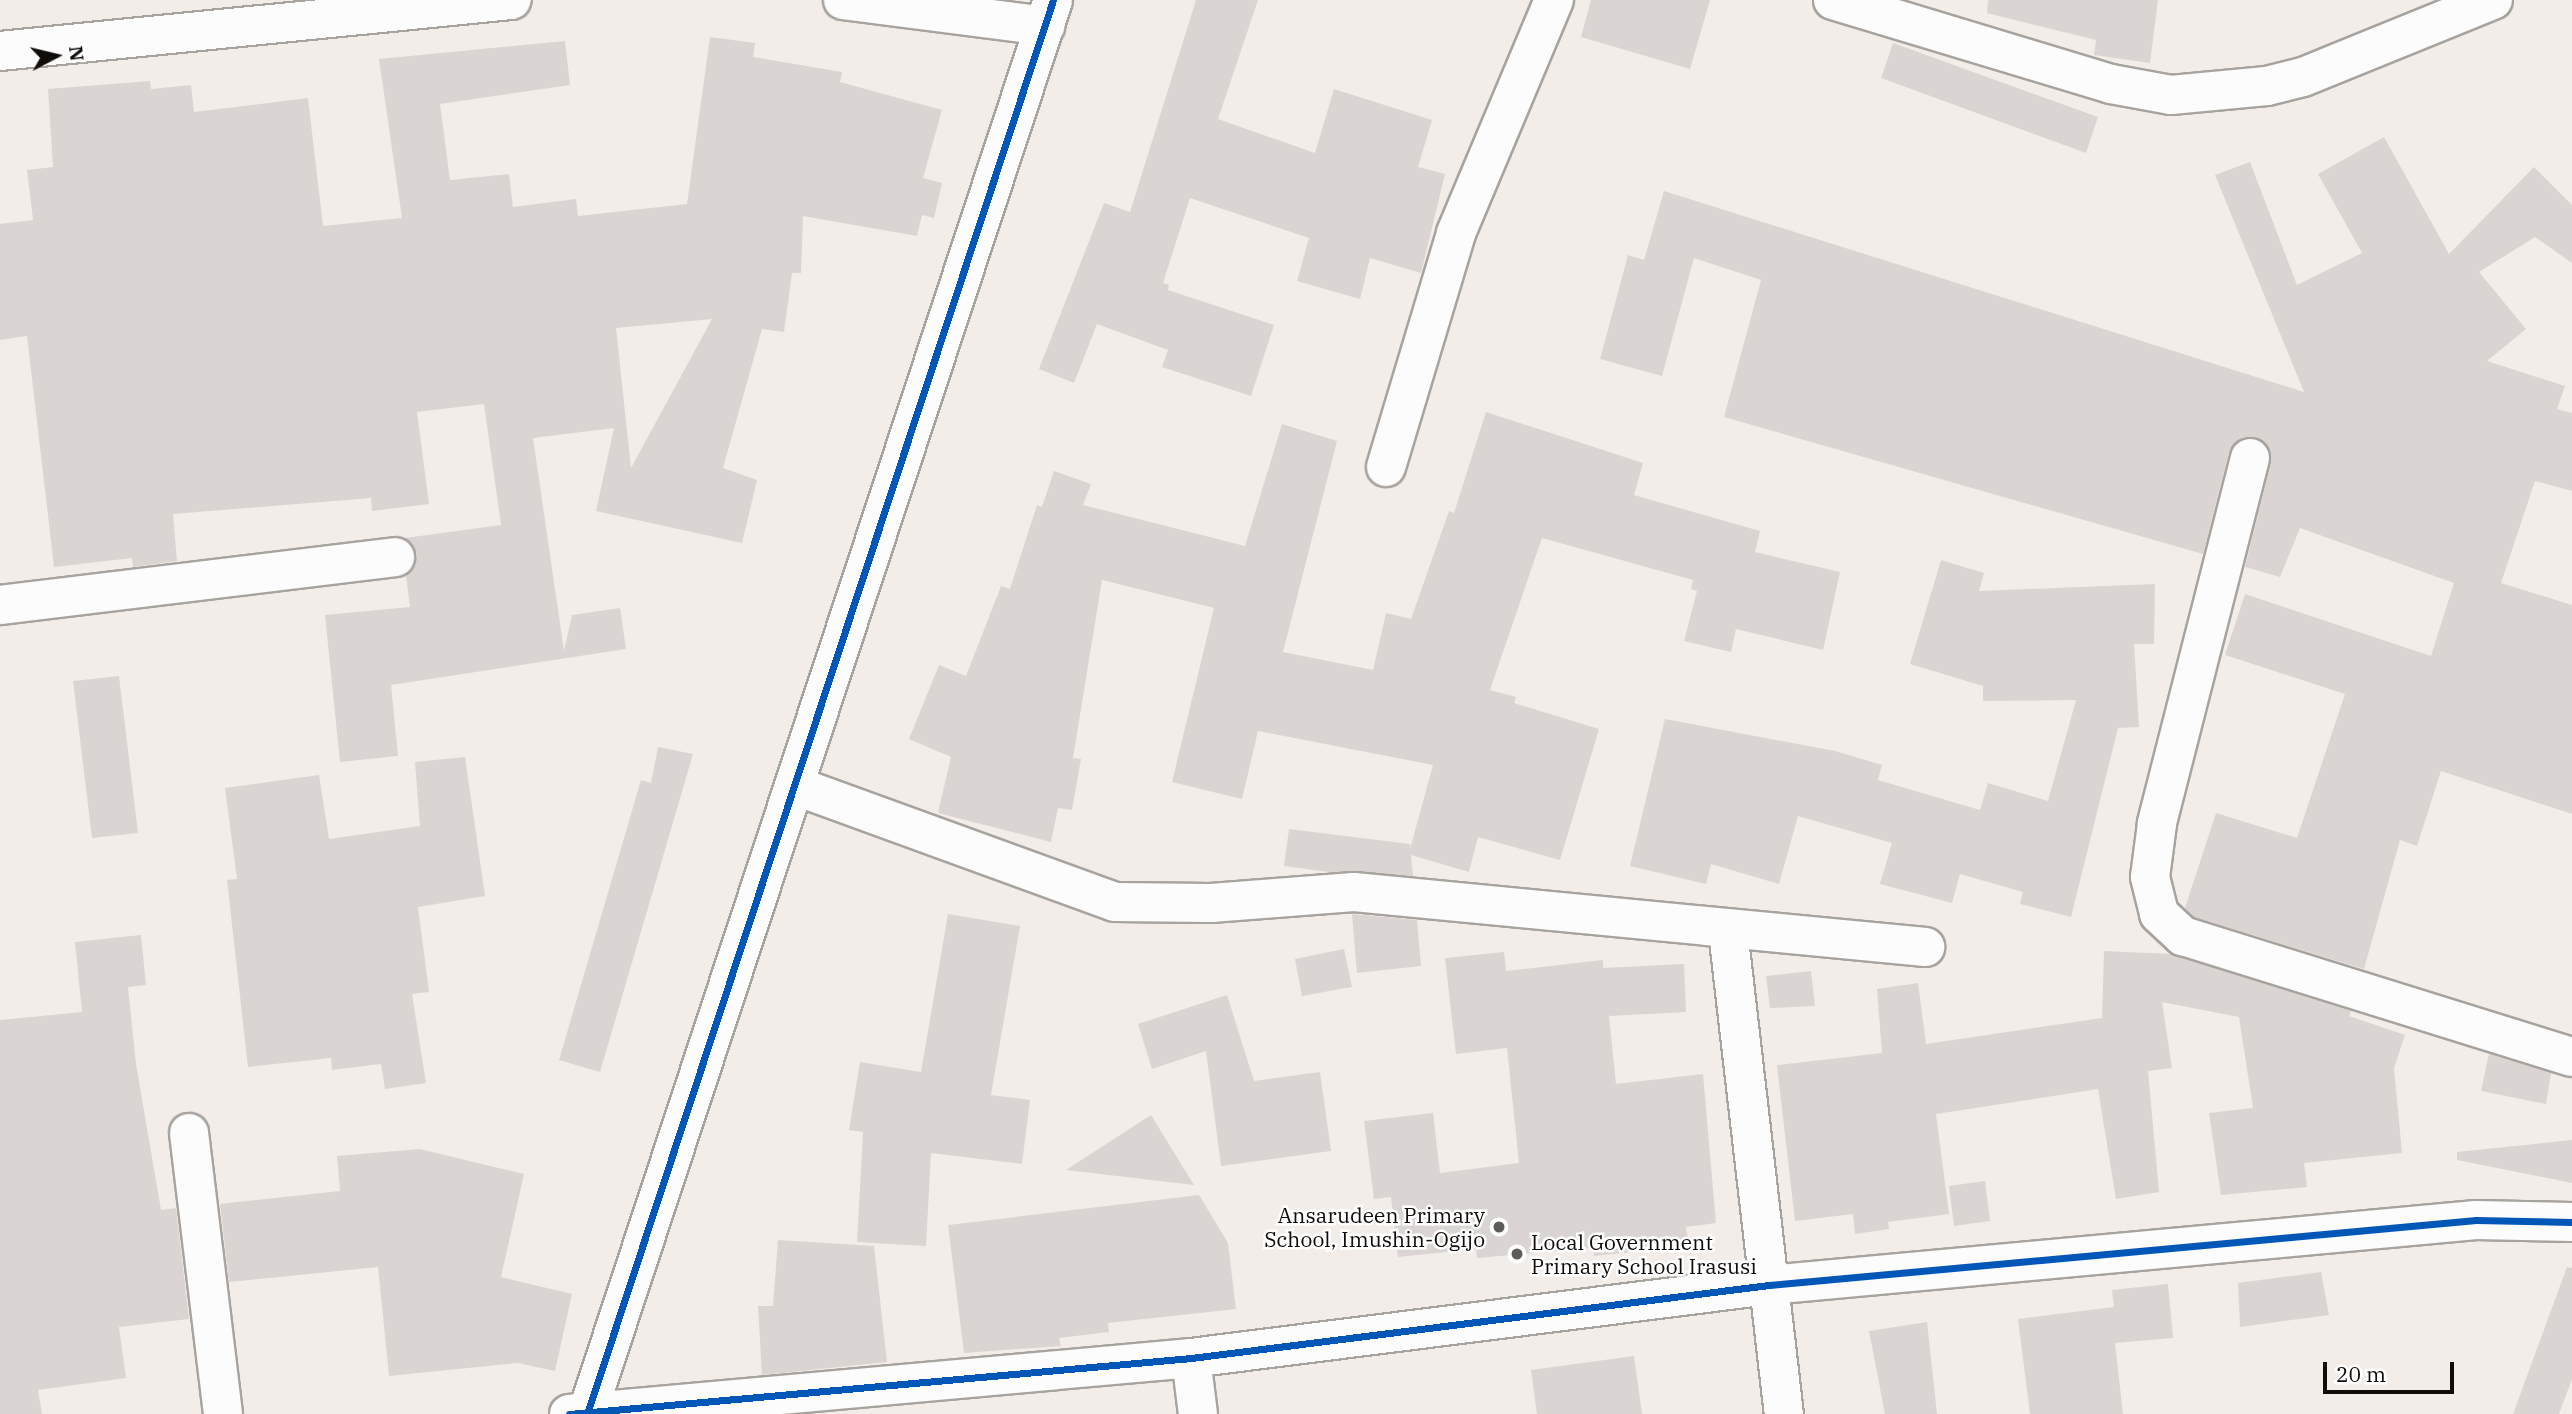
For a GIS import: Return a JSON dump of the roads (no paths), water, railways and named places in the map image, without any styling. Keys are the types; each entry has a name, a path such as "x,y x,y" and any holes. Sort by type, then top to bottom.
{"street":[{"path":"0,51 510,0"},
{"path":"843,0 1049,13 796,786 581,1413 1191,1358 1769,1285 2476,1220 2572,1222"},
{"path":"1386,467 1456,233 1554,0"},
{"path":"1833,0 2111,84 2171,95 2267,86 2303,77 2493,0"},
{"path":"2250,458 2157,824 2150,877 2159,914 2183,936 2572,1057"},
{"path":"0,606 395,556"},
{"path":"796,786 1115,902 1211,902 1354,892 1728,931 1925,947"},
{"path":"1728,931 1784,1414"},
{"path":"189,1133 223,1414"},
{"path":"1191,1358 1198,1414"}],"place":[{"name":"Ansarudeen Primary School, Imushin-Ogijo","path":"1499,1227"},
{"name":"Local Government Primary School Irasusi","path":"1517,1254"}]}
